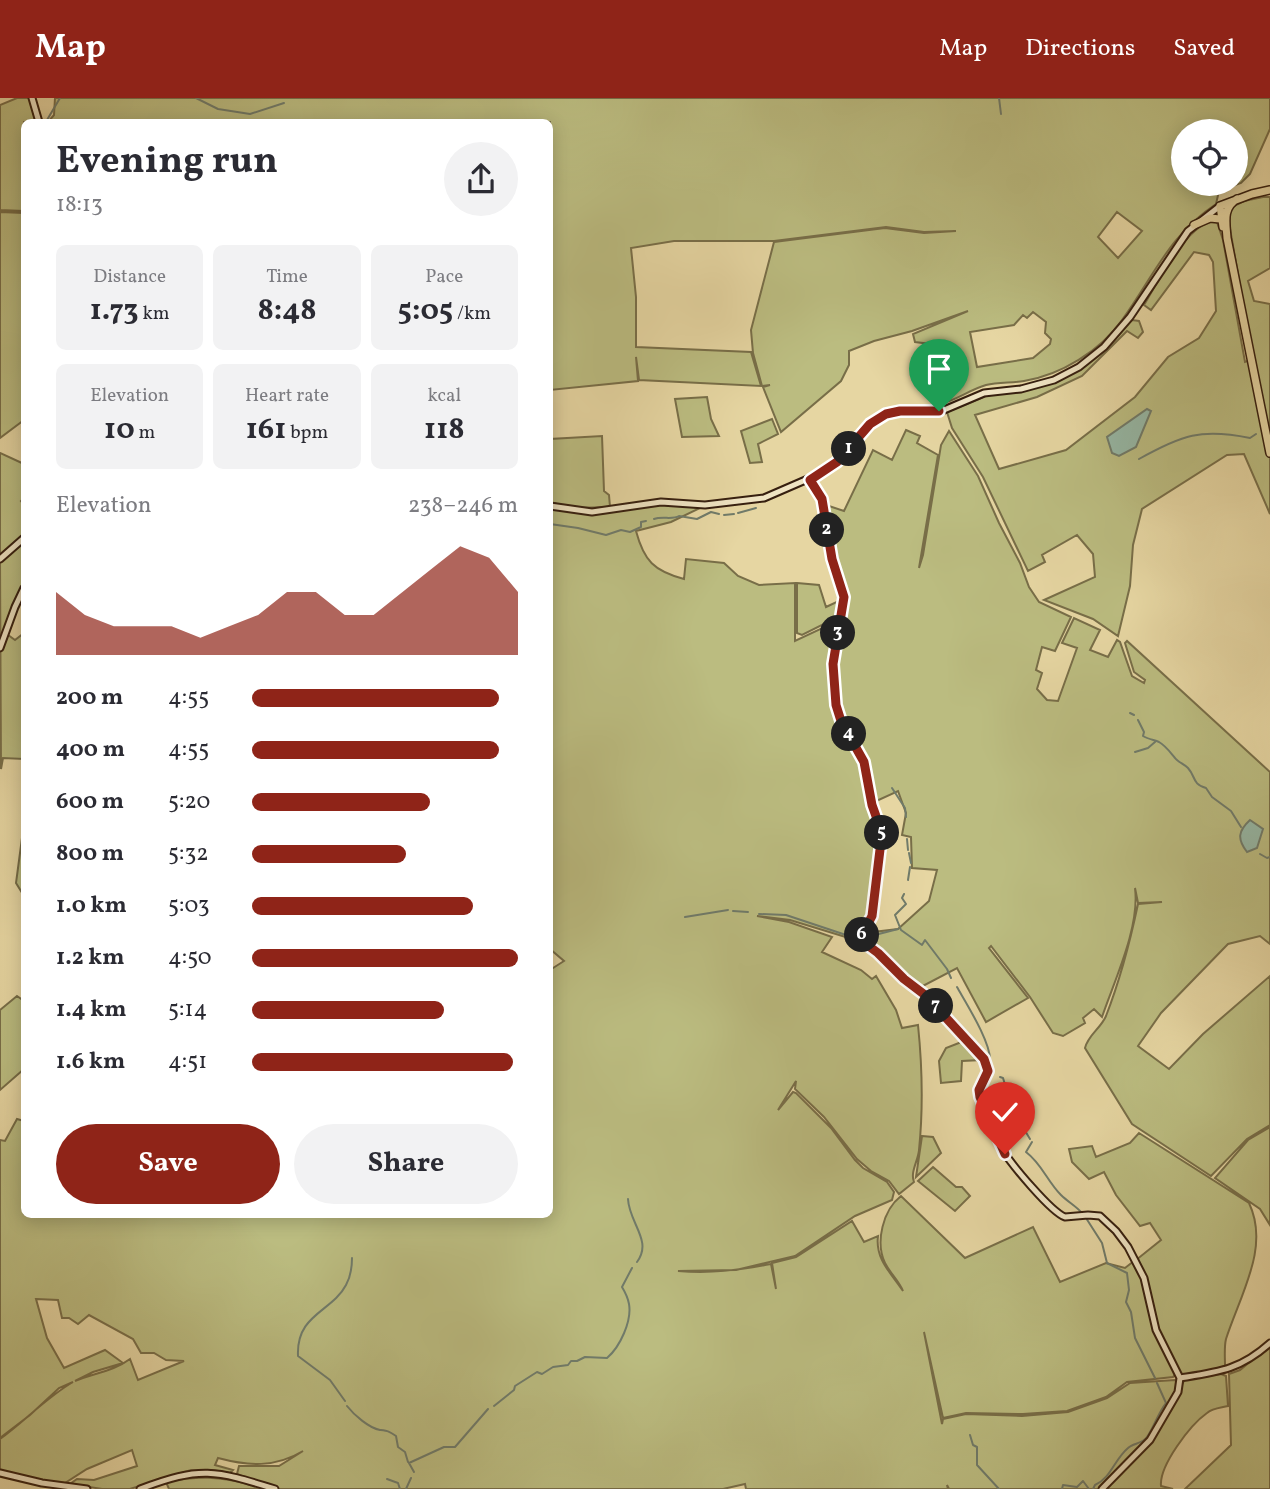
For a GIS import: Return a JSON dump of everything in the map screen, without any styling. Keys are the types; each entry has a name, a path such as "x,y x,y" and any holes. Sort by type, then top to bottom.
{"main road":[{"path":"1270,190 1220,206 1270,453"},
{"path":"1223,218 1228,205 1237,199"},
{"path":"1194,225 1210,218 1223,218"}],"street":[{"path":"32,98 38,119"},
{"path":"553,506 592,512 661,502 719,505 774,495 810,480 837,462 870,424 886,414 950,408 984,393 1045,383 1079,367 1104,347 1127,321 1179,242 1194,225 1220,206"},
{"path":"810,480 822,499 830,549 844,597 833,673 836,705 841,721 864,762 872,805 882,833 872,916 862,941 925,995 984,1059 988,1071 979,1093 998,1140 1005,1154 1048,1205 1065,1217 1100,1216 1128,1247 1144,1278 1156,1330 1180,1378 1178,1392 1150,1440 1102,1489"},
{"path":"0,559 21,541"},
{"path":"0,648 21,594"},
{"path":"1180,1378 1236,1367 1270,1343"},
{"path":"140,1489 181,1475 203,1472 232,1476 275,1489"},
{"path":"0,1473 42,1483 87,1489"}],"green space":[{"path":"17,98 30,98 36,119 21,119 21,211 0,210 0,105"},
{"path":"55,98 1270,98 1270,129 1248,176 1248,119 1171,119 1171,196 1218,196 1216,204 1174,243 1113,331 1079,360 1038,378 986,385 936,405 932,368 948,369 947,346 915,342 913,334 968,311 849,351 849,365 841,381 781,432 763,387 770,385 762,386 753,353 751,330 774,242 885,228 924,233 956,231 924,232 886,227 774,241 674,241 631,248 636,297 636,347 751,352 761,386 639,380 636,357 638,381 553,390 553,119 51,119 54,115","holes":["1117,212 1142,231 1118,258 1098,237","1033,312 1046,322 1045,333 1051,339 1050,344 1033,358 977,367 970,332 1014,325 1023,315 1027,318"]},
{"path":"1270,197 1270,268 1248,281 1254,301 1270,304 1270,514 1244,454 1227,455 1142,509 1133,545 1130,586 1118,636 1093,619 1044,600 1095,577 1093,554 1077,535 1042,555 1045,562 1028,571 983,477 952,428 947,412 986,396 1056,381 1096,357 1132,320 1139,321 1143,332 1138,338 1127,331 1082,376 1037,397 975,415 999,469 1066,450 1135,397 1168,357 1199,338 1216,311 1213,262 1209,255 1194,252 1151,310 1144,305 1165,268 1185,241 1206,224 1217,222 1223,240 1245,362 1253,359 1229,223 1230,208 1244,201"},
{"path":"0,212 21,213 21,422 0,438"},
{"path":"707,397 711,419 719,436 682,437 675,399"},
{"path":"772,419 778,434 758,444 762,462 750,463 741,431"},
{"path":"906,430 920,436 917,443 938,455 919,568 941,445 949,431 978,476 1029,587 1039,602 1071,617 1055,651 1042,647 1036,670 1042,673 1037,689 1047,700 1058,701 1077,648 1062,643 1074,618 1100,630 1090,650 1108,657 1117,640 1132,676 1144,683 1145,680 1134,672 1125,643 1127,641 1270,772 1270,944 1260,936 1228,944 1161,1013 1138,1046 1169,1069 1203,1034 1270,976 1270,1125 1247,1139 1211,1176 1132,1124 1085,1048 1104,1020 1111,1002 1124,961 1138,904 1162,902 1138,903 1135,888 1136,903 1130,936 1102,1017 1094,1009 1083,1018 1085,1023 1063,1036 1053,1033 1030,997 991,946 989,948 1028,998 986,1022 957,968 919,988 866,944 865,933 898,929 929,901 937,870 912,868 911,837 902,835 906,813 898,791 872,803 865,762 841,717 837,703 835,664 846,597 834,554 826,505 844,511 873,450 892,460"},
{"path":"602,436 604,491 609,495 610,507 572,508 553,503 553,439"},
{"path":"0,453 21,463 21,538 0,557"},
{"path":"660,504 702,507 671,522 636,531 643,550 652,563 665,572 684,579 686,559 724,563 738,576 759,585 795,583 795,641 833,623 837,625 830,684 834,707 858,753 869,802 879,828 869,920 857,938 852,939 790,920 757,916 789,922 832,937 822,952 861,970 872,979 876,976 896,1010 902,1028 918,1025 922,1088 919,1150 914,1182 899,1194 889,1181 857,1159 824,1117 795,1089 796,1081 778,1110 793,1092 796,1093 831,1128 863,1168 887,1182 894,1192 892,1200 855,1216 795,1256 739,1269 771,1264 776,1289 772,1263 796,1257 852,1221 864,1242 878,1236 881,1259 903,1291 885,1263 881,1246 885,1218 901,1196 965,1258 1033,1227 1060,1282 1106,1263 1125,1268 1134,1261 1142,1276 1154,1331 1176,1374 1173,1377 1127,1382 1106,1397 1067,1411 1023,1414 966,1413 943,1418 924,1332 942,1424 943,1419 966,1414 1022,1416 1068,1412 1107,1398 1130,1383 1178,1382 1177,1391 1147,1439 1104,1489 949,1489 947,1485 948,1489 746,1489 745,1484 723,1489 169,1489 166,1482 208,1478 250,1485 252,1480 237,1474 239,1466 279,1466 303,1451 293,1457 261,1464 218,1458 215,1465 233,1470 230,1473 191,1470 130,1489 102,1489 70,1484 77,1479 94,1480 137,1466 132,1450 87,1469 65,1483 40,1481 0,1470 0,1439 26,1418 0,1438 0,1140 5,1141 17,1119 21,1120 21,1218 553,1218 553,968 564,961 553,952 553,508 591,511","holes":["732,1270 702,1272 678,1271","36,1299 58,1300 62,1318 69,1318 78,1324 89,1315 133,1339 141,1353 154,1353 166,1360 184,1361 138,1380 130,1359 124,1363 111,1369 75,1381 93,1372 123,1363 105,1350 64,1368 47,1338","73,1382 54,1395 35,1410 59,1388"]},
{"path":"21,543 21,591 4,632 15,640 21,635 21,759 3,758 1,769 0,561"},
{"path":"797,583 819,585 826,607 843,599 838,617 802,635 797,633"},
{"path":"21,846 21,891 16,883"},
{"path":"17,996 21,999 21,1072 0,1090 0,1010"},
{"path":"964,1041 981,1060 962,1061 961,1081 941,1083 939,1061 946,1048"},
{"path":"1270,1127 1270,1225 1260,1209 1215,1178 1248,1140"},
{"path":"1139,1133 1249,1203 1255,1220 1255,1253 1226,1339 1225,1366 1210,1371 1184,1375 1180,1373 1157,1329 1136,1260 1161,1240 1150,1223 1140,1226 1116,1195 1104,1172 1089,1179 1072,1162 1069,1149 1092,1146 1096,1157 1130,1143"},
{"path":"922,1136 933,1137 941,1153 916,1177"},
{"path":"933,1167 956,1187 962,1187 970,1196 955,1211 918,1181"},
{"path":"1270,1345 1270,1489 1185,1489 1231,1445 1229,1374 1240,1370"},
{"path":"1221,1374 1226,1376 1228,1406 1207,1413 1177,1446 1165,1468 1161,1486 1173,1489 1104,1489 1151,1441 1185,1379"}],"shaded area":[{"path":"1147,409 1151,411 1136,447 1119,456 1112,453 1107,437"},
{"path":"1250,820 1263,829 1257,848 1247,852 1240,835"}],"waterway":[{"path":"48,119 60,98"},
{"path":"196,98 218,109 250,114 284,103"},
{"path":"999,98 1001,114"},
{"path":"1139,459 1168,444 1192,436 1218,434 1250,438 1256,434"},
{"path":"738,513 756,508"},
{"path":"654,519 679,516 697,519 711,512 719,514"},
{"path":"724,515 734,514"},
{"path":"553,524 606,535 621,530 630,532 641,527 641,522 646,521"},
{"path":"1130,713 1134,715"},
{"path":"1138,720 1144,732 1143,736 1166,747 1188,768 1198,784 1231,811 1241,827"},
{"path":"1135,752 1148,748 1155,742"},
{"path":"892,788 905,808 906,817"},
{"path":"907,839 908,850"},
{"path":"909,853 911,863"},
{"path":"1260,854 1270,857"},
{"path":"908,880 910,867"},
{"path":"904,894 902,898 906,904 895,915 901,930 922,945 925,940 951,978"},
{"path":"685,917 728,910"},
{"path":"733,911 748,912"},
{"path":"759,914 786,915 852,937"},
{"path":"865,938 898,929"},
{"path":"957,987 983,1035 990,1062"},
{"path":"1000,1077 1003,1078 1013,1111 1030,1139"},
{"path":"1032,1142 1026,1152 1061,1195 1082,1213"},
{"path":"628,1199 641,1239 641,1254 637,1262"},
{"path":"1086,1218 1102,1243 1107,1263 1127,1273 1129,1290 1126,1302 1131,1312 1135,1338 1155,1378"},
{"path":"345,1401 330,1380 298,1356 299,1342 309,1322 332,1302 346,1285 352,1258"},
{"path":"494,1406 514,1390 515,1386 537,1372 542,1374 553,1367 568,1365 571,1361 585,1357 607,1358 624,1333 629,1318 629,1302 622,1287 632,1268"},
{"path":"1093,1489 1128,1448 1147,1437 1166,1403 1157,1383"},
{"path":"347,1406 367,1424 396,1436 398,1447 405,1452 408,1462"},
{"path":"414,1472 409,1463 444,1447 455,1447 488,1409"},
{"path":"970,1435 973,1445 977,1447 977,1465 999,1489"},
{"path":"406,1489 411,1478"},
{"path":"387,1479 398,1483 400,1489"},
{"path":"1062,1489 1063,1485 1077,1487 1083,1481 1089,1489"}],"route":[{"path":"939,411 900,411 878,418 837,462 810,480 822,499 832,559 844,597 833,664 836,705 841,721 864,762 872,805 882,833 872,916 862,941 925,995 987,1063 988,1071 979,1093 1005,1154"}]}
